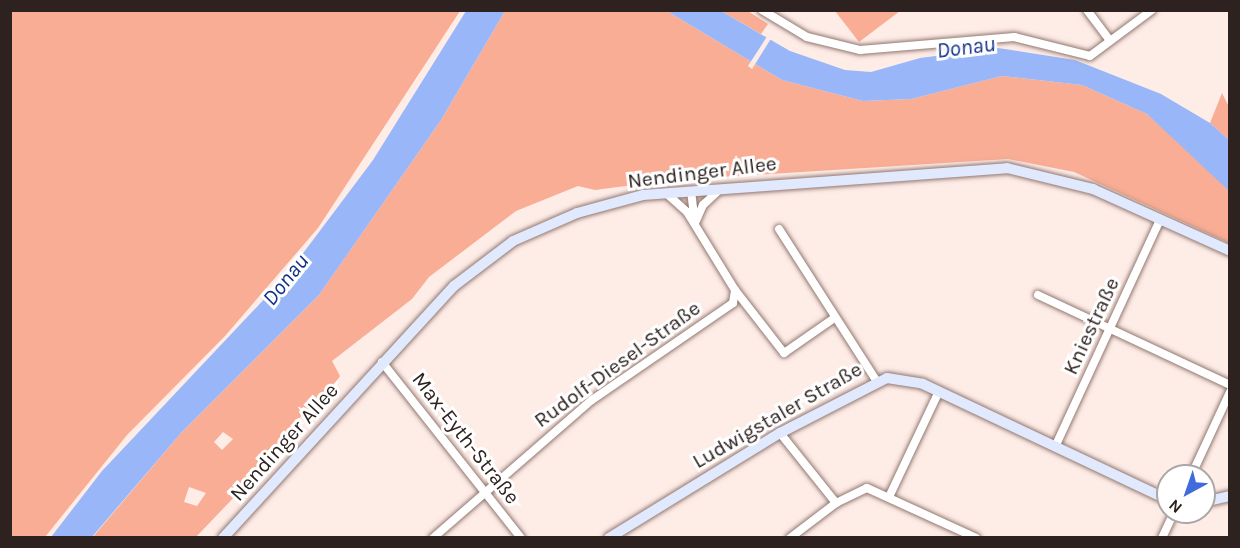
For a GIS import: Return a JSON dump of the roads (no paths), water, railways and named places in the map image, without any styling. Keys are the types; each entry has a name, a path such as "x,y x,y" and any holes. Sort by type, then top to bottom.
{"street":[{"path":"762,10 819,42 860,50 1014,37 1090,56 1152,10"},
{"path":"1087,10 1110,40"},
{"name":"Nendinger Allee","path":"223,537 454,286 513,241 577,213 666,193 1007,168 1093,189 1230,251"},
{"path":"695,224 703,204 722,188"},
{"path":"691,191 695,224"},
{"path":"687,212 691,191"},
{"path":"666,193 687,212 735,290 784,353 833,319"},
{"name":"Kniestraße","path":"1055,447 1160,220"},
{"path":"779,229 833,319 876,380"},
{"name":"Rudolf-Diesel-Straße","path":"433,537 592,400 733,303 735,290"},
{"path":"1038,295 1230,385"},
{"name":"Max-Eyth-Straße","path":"382,362 521,537"},
{"name":"Ludwigstaler Straße","path":"609,537 780,433 876,380 903,379 939,391 1156,494"},
{"path":"889,497 939,391"},
{"path":"1197,464 1230,392"},
{"path":"780,433 836,503"},
{"path":"790,537 836,503 867,488 976,537"}],"water":[{"name":"Donau","path":"466,11 505,11 441,120 319,295 181,433 92,537 51,537 102,471 286,276 373,160"},
{"path":"667,11 721,11 790,51 845,70 871,72 920,58 998,48 1075,60 1161,94 1210,123 1229,140 1229,191 1147,114 1082,85 1002,76 911,99 863,101 782,80"}]}
